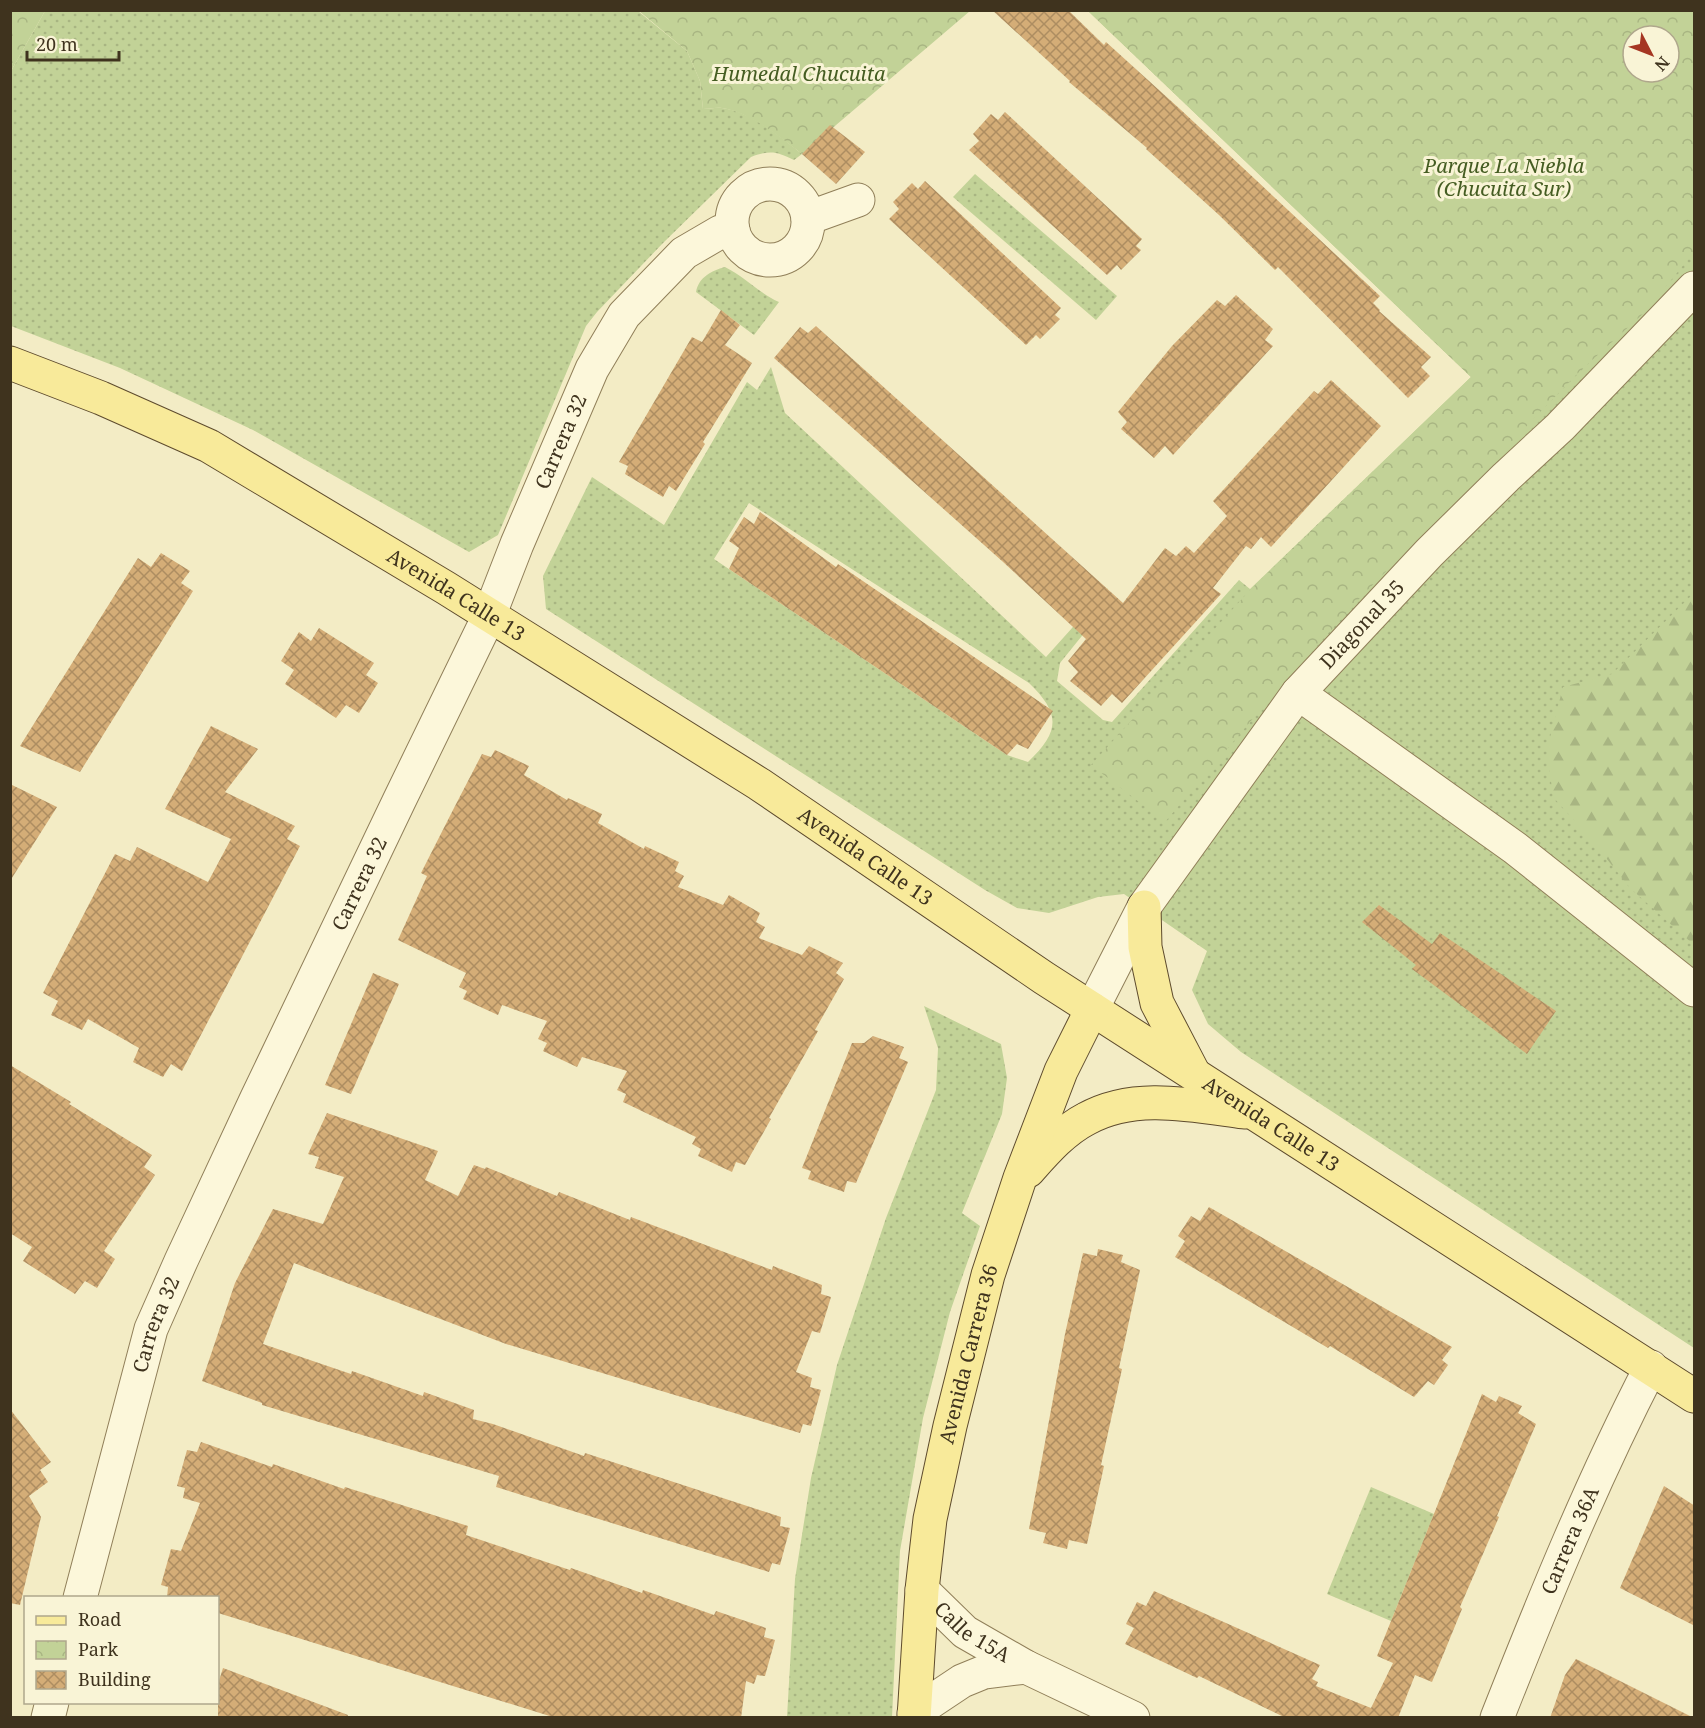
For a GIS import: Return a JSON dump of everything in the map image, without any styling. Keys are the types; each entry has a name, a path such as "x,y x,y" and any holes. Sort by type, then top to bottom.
{"main road":[{"name":"Avenida Calle 13","path":"10,363 101,398 210,446 446,588 759,784 1026,967 1695,1395"},
{"path":"1144,906 1145,947 1157,1003 1196,1077"},
{"name":"Avenida Carrera 36","path":"914,1715 922,1590 930,1519 950,1426 988,1275 1020,1178 1061,1071 1092,1008"},
{"path":"1020,1178 1060,1137 1086,1118 1116,1107 1144,1102 1254,1113"}],"street":[{"path":"764,184 788,188 805,206 808,218 808,230 803,242 795,251 783,258 771,261 746,252 738,242 733,230 732,218 743,196 752,188 764,184"},
{"path":"808,218 858,200"},
{"name":"Carrera 32","path":"81,1596 152,1329 181,1260 256,1100 489,616 517,544 592,369 624,315 684,253 720,232 733,230"},
{"name":"Diagonal 35","path":"1092,1008 1144,906 1298,693 1429,553 1560,427 1695,288"},
{"path":"1298,693 1515,848 1695,990"},
{"name":"Carrera 36A","path":"1497,1718 1596,1478 1651,1367"},
{"name":"Calle 15A","path":"922,1590 965,1632 1026,1667 1134,1718"},
{"name":"Calle 15A","path":"914,1715 962,1681 984,1672 1026,1667"}],"green space":[{"path":"10,11 45,11 11,71"},
{"path":"45,11 638,11 687,51 700,81 703,109 722,108 744,114 765,126 802,154 794,160 773,152 751,157 663,243 597,312 586,326 498,535 469,552 253,430 120,368 11,326 11,71"},
{"name":"Humedal Chucuita","path":"639,11 970,11 802,154 764,126 743,114 722,108 703,109 700,81 687,51"},
{"path":"1088,11 1694,11 1694,1348 1241,1052 1208,1024 1192,990 1207,951 1124,894 1098,897 1049,913 1017,908 985,890 546,609 543,576 592,477 664,525 747,382 757,390 771,367 785,413 1046,657 1108,588 1102,611 1060,663 1057,681 1103,720 1112,722 1239,580 1250,589 1471,377","holes":["749,503 1029,683 1047,704 1052,722 1051,732 1046,741 1028,762 1007,755 714,559"]},
{"name":"Parque La Niebla (Chucuita Sur)","path":"1088,11 1694,11 1694,252 1646,311 1579,372 1359,599 1273,695 1165,822 1091,765 1250,590 1471,377"},
{"path":"975,174 1117,296 1096,320 953,197"},
{"path":"725,267 779,302 754,335 696,292 706,275"},
{"path":"1694,589 1694,945 1630,888 1591,839 1553,797 1547,749 1563,687 1612,674 1690,597"},
{"path":"924,1006 1001,1044 1007,1078 1002,1114 962,1213 980,1226 950,1312 923,1418 900,1551 892,1717 787,1717 795,1579 811,1478 837,1365 886,1218 936,1090 938,1048"},
{"path":"1371,1487 1434,1514 1391,1621 1327,1594"}],"building":[{"path":"992,10 1068,10 1104,45 1106,42 1181,110 1380,296 1373,303 1379,311 1431,357 1421,367 1430,376 1408,398 1278,267 1275,270 1147,148 1069,82"},
{"path":"1005,112 1142,239 1136,246 1141,250 1121,270 1117,265 1107,275 969,150 979,141 973,134 991,114 998,120"},
{"path":"830,125 865,152 836,184 802,154"},
{"path":"925,181 1061,308 1055,315 1060,319 1040,339 1036,335 1026,345 889,219 899,209 893,202 912,183 918,189"},
{"path":"1236,295 1273,329 1265,340 1273,346 1173,455 1165,446 1154,458 1121,429 1127,422 1118,412 1172,346 1217,300 1225,306"},
{"path":"721,310 740,325 725,345 752,363 703,442 705,444 676,491 669,486 663,497 625,474 628,466 619,462 692,337 702,342"},
{"path":"816,326 1123,603 1165,548 1176,556 1186,546 1194,553 1227,516 1213,501 1314,391 1318,394 1331,380 1381,426 1271,547 1261,537 1251,549 1246,546 1213,588 1221,594 1122,703 1112,694 1101,706 1070,681 1078,672 1068,661 1086,639 774,358 800,327 808,333"},
{"path":"760,512 836,567 838,564 1053,711 1028,749 1017,744 1007,755 729,569 739,548 729,541 744,517 754,524"},
{"path":"161,553 190,571 181,583 193,591 80,772 20,746 138,558 151,567"},
{"path":"319,628 374,663 366,675 378,683 359,713 346,705 336,718 285,684 294,670 281,661 299,632 311,641"},
{"path":"211,726 258,749 225,792 295,826 287,839 300,846 182,1071 171,1064 163,1077 133,1062 139,1048 88,1019 82,1030 51,1015 58,1001 43,993 115,854 130,861 137,847 208,882 231,839 165,809"},
{"path":"495,750 529,766 524,775 567,800 568,798 602,814 598,823 644,849 645,846 679,862 675,871 684,876 678,887 723,905 729,895 760,913 756,922 765,927 759,938 802,955 809,946 843,963 836,973 844,979 745,1165 736,1162 732,1172 698,1156 701,1149 692,1144 696,1137 623,1102 626,1094 617,1090 627,1071 582,1057 577,1067 543,1051 547,1043 538,1039 547,1021 502,1005 498,1015 463,999 467,991 459,987 466,973 398,940 427,876 421,873 455,806 482,754 491,757"},
{"path":"10,784 57,807 10,881"},
{"path":"1379,905 1432,944 1440,933 1556,1011 1527,1054 1412,969 1416,965 1362,922"},
{"path":"373,973 399,984 351,1094 325,1085"},
{"path":"873,1036 904,1047 899,1058 908,1062 856,1183 847,1181 844,1192 808,1179 811,1171 802,1168 852,1043 864,1043"},
{"path":"10,1065 152,1155 144,1167 155,1175 104,1251 115,1259 97,1288 85,1281 75,1294 23,1261 32,1247 10,1233"},
{"path":"327,1113 438,1151 425,1180 458,1196 474,1165 485,1169 486,1167 557,1196 559,1192 630,1220 631,1217 772,1270 773,1266 822,1285 821,1294 831,1297 820,1333 812,1331 796,1372 812,1378 810,1387 821,1390 811,1426 803,1424 800,1433 506,1344 294,1263 263,1344 351,1374 352,1371 423,1396 424,1392 474,1410 473,1419 781,1517 780,1526 790,1528 780,1565 772,1563 769,1572 496,1487 499,1476 262,1405 262,1403 202,1381 235,1283 273,1209 323,1224 344,1177 315,1168 319,1157 308,1154"},
{"path":"1209,1207 1452,1347 1442,1360 1448,1365 1434,1385 1428,1381 1414,1397 1175,1257 1185,1241 1178,1236 1191,1216 1200,1221"},
{"path":"1098,1249 1123,1255 1121,1262 1140,1270 1119,1368 1122,1369 1087,1544 1069,1540 1067,1549 1043,1543 1046,1533 1029,1529 1065,1334 1083,1253 1097,1256"},
{"path":"1482,1394 1496,1402 1499,1396 1522,1406 1518,1413 1536,1424 1460,1607 1462,1609 1432,1682 1415,1675 1398,1718 1286,1718 1199,1676 1197,1678 1125,1644 1134,1628 1126,1624 1137,1602 1146,1606 1154,1591 1320,1665 1312,1679 1318,1682 1316,1686 1371,1708 1393,1663 1377,1656"},
{"path":"10,1409 51,1462 40,1470 48,1482 29,1496 41,1517 20,1605 10,1603"},
{"path":"201,1442 272,1467 273,1464 344,1489 345,1487 468,1526 466,1535 570,1570 571,1568 642,1593 643,1590 714,1615 716,1611 766,1628 764,1637 775,1640 765,1676 757,1675 754,1684 746,1681 741,1718 556,1718 219,1613 219,1596 167,1596 168,1587 161,1585 171,1549 181,1551 200,1503 183,1498 185,1488 177,1486 187,1450 197,1452"},
{"path":"1664,1486 1695,1506 1695,1626 1620,1588"},
{"path":"1576,1659 1694,1718 1550,1718 1565,1675"},
{"path":"223,1668 348,1715 347,1718 218,1718 219,1681"}]}
